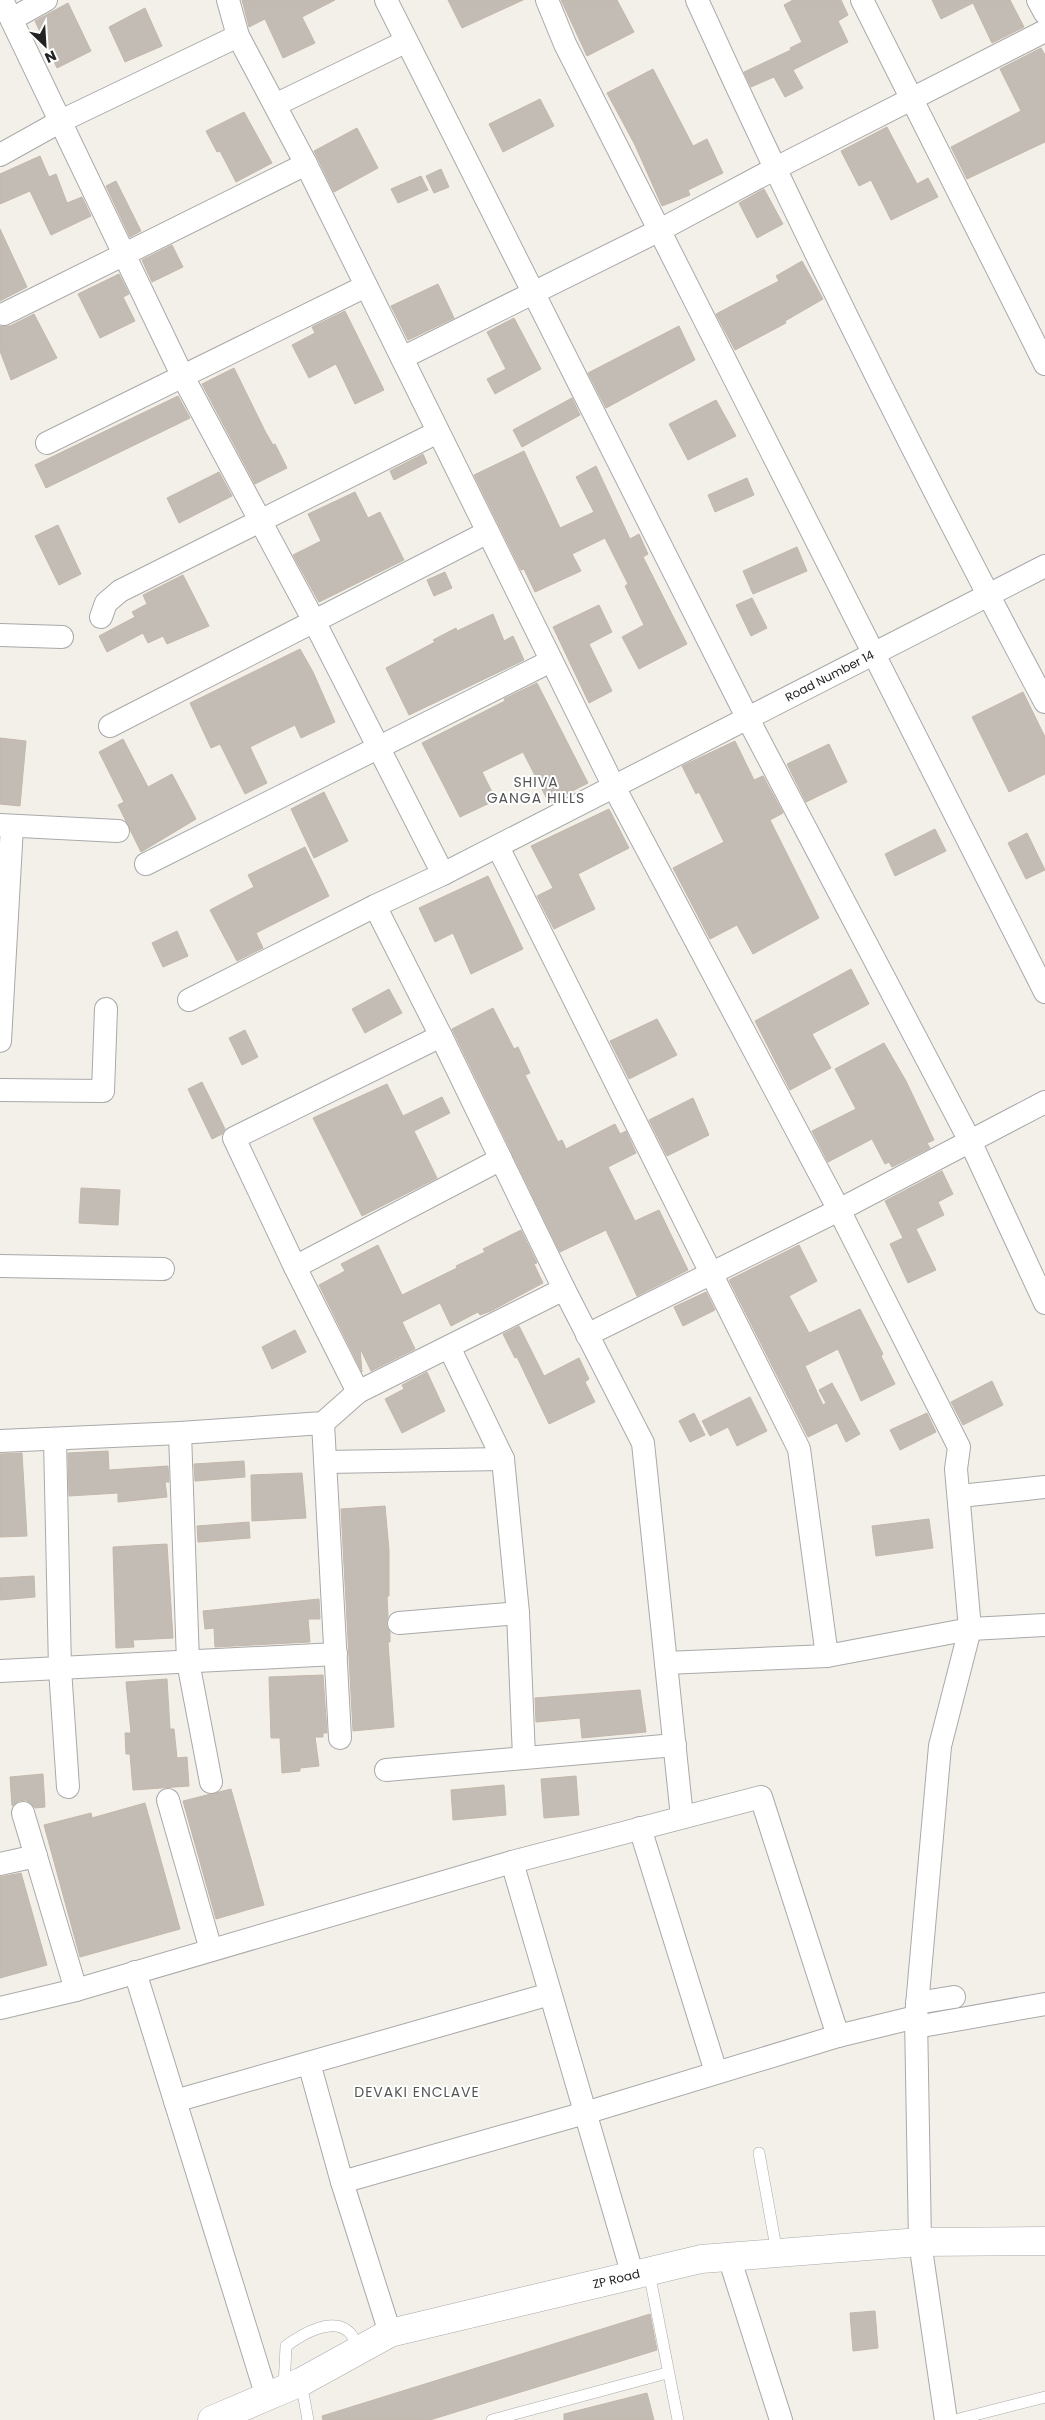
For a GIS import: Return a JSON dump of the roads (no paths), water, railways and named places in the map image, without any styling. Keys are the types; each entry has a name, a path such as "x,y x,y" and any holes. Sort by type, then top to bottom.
{"street":[{"path":"46,0 7,10 182,376 314,621 443,874"},
{"path":"228,0 238,36 306,164 614,788 839,1210 959,1447 956,1469 960,1496 970,1629 940,1746 916,2016 920,2242 946,2420"},
{"path":"386,0 405,42 748,718 970,1141 1045,1303"},
{"path":"547,0 565,44 1045,992"},
{"path":"697,0 774,169 988,596 1045,702"},
{"path":"862,0 1045,364"},
{"path":"1038,0 1045,13"},
{"path":"402,358 660,230 911,98 1045,31"},
{"path":"0,155 61,121 238,36"},
{"path":"275,104 405,42"},
{"path":"4,314 306,164"},
{"path":"47,443 366,286"},
{"path":"101,617 106,603 120,591 438,432"},
{"path":"110,726 488,532"},
{"name":"Road Number 14","path":"189,1000 374,906 498,847 1045,566"},
{"path":"0,635 62,637"},
{"path":"146,864 551,661"},
{"path":"0,1040 6,826 118,831"},
{"path":"498,847 799,1449 826,1656"},
{"path":"374,906 441,1036 564,1289 642,1443 682,1817"},
{"path":"0,1090 103,1091 106,1009"},
{"path":"358,1392 295,1267 234,1138 441,1036"},
{"path":"587,1335 839,1210 1045,1102"},
{"path":"295,1267 501,1159"},
{"path":"0,1266 163,1270"},
{"path":"0,1441 180,1433 323,1422 358,1392 564,1289"},
{"path":"449,1347 503,1459 518,1613 524,1757"},
{"path":"323,1422 340,1738"},
{"path":"180,1433 188,1662 211,1782"},
{"path":"54,1439 60,1669 68,1787"},
{"path":"326,1462 503,1459"},
{"path":"960,1496 1045,1487"},
{"path":"399,1623 518,1613"},
{"path":"666,1663 826,1656 970,1629 1045,1625"},
{"path":"0,1671 336,1654"},
{"path":"386,1770 675,1745"},
{"path":"0,2008 76,1990 512,1862 760,1797 838,2036"},
{"path":"168,1800 211,1950"},
{"path":"23,1813 76,1990"},
{"path":"640,1828 716,2072"},
{"path":"0,1864 36,1856"},
{"path":"512,1862 585,2113 641,2274"},
{"path":"135,1972 175,2101 284,2390"},
{"path":"175,2101 550,1994"},
{"path":"916,2016 954,1997"},
{"path":"342,2182 585,2113 838,2036 916,2016 1045,2004"},
{"path":"309,2063 342,2182 390,2333"},
{"name":"ZP Road","path":"212,2420 284,2390 390,2333 701,2259 920,2242 1045,2241"},
{"path":"730,2256 781,2420"}],"lane":[{"path":"759,2153 777,2253"},
{"path":"641,2274 678,2420"},
{"path":"308,2420 284,2390 286,2346 329,2325 342,2327 351,2334 358,2351"},
{"path":"492,2420 667,2373"},
{"path":"955,2420 1045,2397"}],"district":[{"name":"SHIVA GANGA HILLS","path":"536,790"},
{"name":"DEVAKI ENCLAVE","path":"417,2092"}]}
